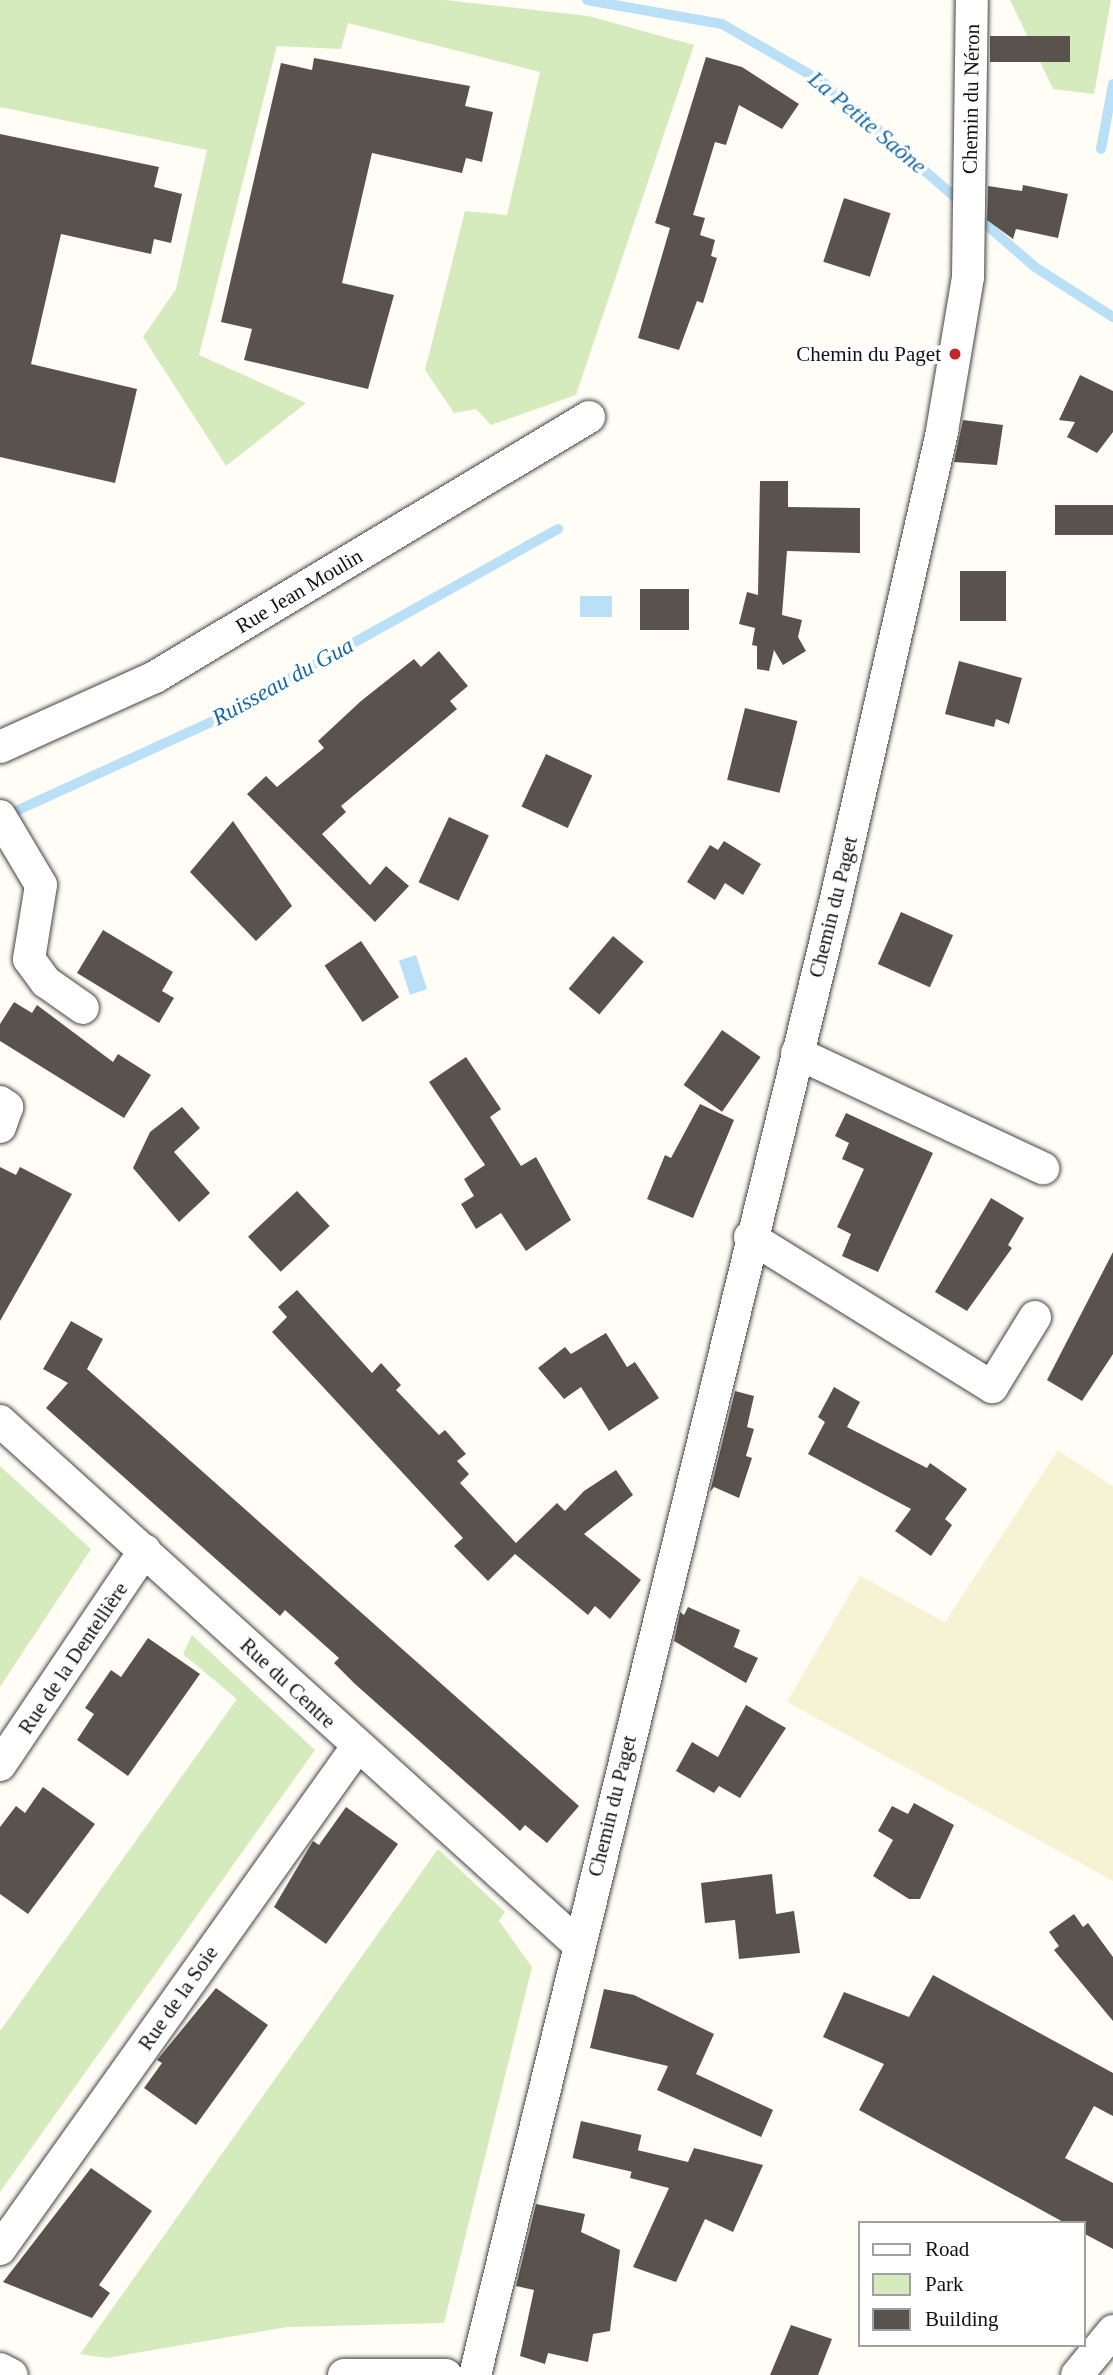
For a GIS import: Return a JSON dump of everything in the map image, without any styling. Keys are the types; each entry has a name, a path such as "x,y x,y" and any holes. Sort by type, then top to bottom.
{"street":[{"name":"Chemin du Néron","path":"970,212 972,0"},
{"name":"Chemin du Paget","path":"475,2375 750,1237 797,1053 942,431 968,277 970,212"},
{"name":"Rue Jean Moulin","path":"0,747 155,677 589,416"},
{"path":"3,821 41,885 29,959 46,982 83,1008"},
{"path":"797,1053 1043,1168"},
{"path":"0,1102 7,1107 0,1127"},
{"path":"750,1237 992,1387 1035,1317"},
{"name":"Rue du Centre","path":"0,1420 578,1944"},
{"name":"Rue de la Dentellière","path":"0,1765 145,1550"},
{"name":"Rue de la Soie","path":"0,2249 357,1746"},
{"path":"1077,2375 1113,2331"},
{"path":"0,2369 12,2375"},
{"path":"344,2375 446,2375"}],"shaded area":[{"path":"1058,1450 1113,1486 1113,1881 787,1702 860,1576 945,1622"}],"green space":[{"path":"0,0 445,0 588,16 694,45 576,395 491,425 476,409 454,413 425,370 465,211 507,215 540,72 348,23 341,49 277,46 199,355 306,403 226,466 143,337 176,289 207,150 0,107"},
{"path":"1010,0 1111,0 1094,94 1053,89"},
{"path":"0,1466 91,1549 0,1687"},
{"path":"192,1635 315,1750 0,2192 0,2031 237,1699 183,1654"},
{"path":"438,1849 505,1912 499,1921 532,1967 444,2323 287,2327 107,2358 80,2354"}],"water":[{"path":"580,596 612,596 612,617 580,617"},
{"path":"416,955 427,989 410,995 399,961"}],"building":[{"path":"990,36 1070,36 1070,62 990,62"},
{"path":"706,57 742,67 799,104 782,129 739,105 726,145 715,142 693,215 705,218 700,235 715,240 711,256 717,258 703,303 697,301 679,350 638,338 670,228 655,223"},
{"path":"314,58 470,86 465,106 493,112 482,162 466,158 462,173 372,153 342,283 394,295 368,389 244,360 252,329 221,322 281,63 312,70"},
{"path":"0,134 159,167 154,187 182,194 171,243 154,239 151,254 61,234 31,364 137,389 115,483 0,457"},
{"path":"1023,185 1068,194 1058,238 1016,229 1013,239 987,220 988,186 1022,191"},
{"path":"844,198 891,213 870,277 823,262"},
{"path":"1080,375 1113,391 1113,432 1097,453 1067,437 1075,422 1059,420"},
{"path":"963,420 1003,425 997,465 954,462"},
{"path":"760,481 788,481 788,507 860,508 860,553 787,551 782,615 802,620 798,637 806,651 783,665 774,650 769,671 757,669 757,646 752,645 755,628 739,624 747,592 758,595"},
{"path":"1055,505 1113,505 1113,535 1055,535"},
{"path":"960,571 1006,571 1006,621 960,621"},
{"path":"640,589 689,589 689,630 640,630"},
{"path":"439,651 468,686 450,701 457,709 341,806 346,812 322,834 370,885 386,866 409,886 375,922 247,794 266,776 277,787 324,748 318,741 361,701 414,659 421,667"},
{"path":"959,661 1022,678 1009,724 996,719 994,727 945,714"},
{"path":"745,708 797,721 779,793 727,780"},
{"path":"546,754 592,776 568,828 521,807"},
{"path":"449,817 489,836 458,901 419,882"},
{"path":"233,821 292,906 256,941 190,872"},
{"path":"724,841 761,864 743,895 725,883 715,900 687,882 710,845 718,850"},
{"path":"901,912 953,935 930,987 878,964"},
{"path":"103,930 173,972 162,991 174,998 159,1023 77,973"},
{"path":"613,936 644,962 599,1015 569,989"},
{"path":"361,941 399,997 363,1022 325,966"},
{"path":"14,1002 32,1013 37,1005 113,1062 118,1054 151,1075 124,1118 0,1041 0,1024"},
{"path":"722,1030 761,1057 722,1112 684,1085"},
{"path":"466,1057 501,1109 490,1117 521,1166 536,1157 571,1220 526,1251 501,1213 476,1229 461,1204 474,1196 464,1179 485,1165 429,1082"},
{"path":"700,1104 734,1120 693,1218 647,1199 665,1155 671,1158"},
{"path":"182,1107 200,1128 174,1152 210,1193 179,1222 133,1168 150,1132"},
{"path":"846,1113 933,1153 878,1272 842,1256 851,1234 837,1227 864,1169 842,1159 849,1143 835,1136"},
{"path":"0,1167 16,1175 20,1167 72,1194 0,1321"},
{"path":"297,1191 330,1226 281,1272 248,1237"},
{"path":"991,1198 1024,1218 1008,1245 1012,1248 967,1311 935,1292"},
{"path":"1113,1252 1113,1354 1082,1401 1047,1380"},
{"path":"297,1290 372,1373 381,1363 401,1385 396,1390 439,1435 445,1430 466,1454 457,1461 469,1474 460,1483 516,1543 557,1503 565,1511 584,1491 616,1470 633,1495 584,1534 641,1580 610,1619 595,1606 588,1615 515,1554 488,1581 454,1546 463,1538 272,1332 287,1317 278,1307"},
{"path":"71,1321 103,1339 87,1369 579,1806 547,1843 525,1825 520,1831 355,1684 334,1663 339,1658 285,1610 280,1616 46,1408 68,1383 43,1369"},
{"path":"606,1333 627,1367 635,1362 659,1398 609,1431 581,1387 564,1399 538,1368 565,1347 571,1354"},
{"path":"834,1387 860,1402 847,1427 927,1468 930,1463 967,1489 945,1519 952,1525 931,1556 895,1531 911,1509 808,1454 825,1422 818,1417"},
{"path":"735,1391 754,1396 747,1427 754,1429 746,1456 752,1458 739,1498 714,1487 710,1492"},
{"path":"688,1607 740,1630 732,1652 734,1647 758,1658 746,1683 674,1641 680,1612 684,1615"},
{"path":"148,1638 200,1674 128,1776 77,1740 94,1714 85,1708 111,1670 121,1677"},
{"path":"746,1705 786,1728 740,1798 719,1786 714,1793 676,1771 692,1742 718,1757"},
{"path":"43,1787 95,1824 28,1914 0,1894 0,1827 16,1806 25,1813"},
{"path":"914,1803 954,1825 920,1899 909,1899 873,1876 893,1840 878,1831 892,1806 908,1814"},
{"path":"346,1807 398,1844 326,1944 274,1907 313,1841 319,1845"},
{"path":"772,1874 776,1914 794,1911 800,1953 739,1959 735,1920 705,1923 701,1883"},
{"path":"1074,1914 1083,1927 1088,1923 1113,1957 1113,2021 1054,1950 1059,1946 1049,1932"},
{"path":"933,1975 1113,2073 1113,2116 1094,2106 1065,2158 1113,2183 1113,2249 1085,2234 1085,2221 1061,2221 859,2110 884,2064 823,2037 844,1992 909,2017"},
{"path":"216,1988 268,2025 196,2125 144,2088 162,2063 157,2060"},
{"path":"604,1989 634,1995 714,2034 696,2074 773,2110 761,2137 657,2090 668,2066 590,2048"},
{"path":"581,2121 641,2135 633,2172 572,2158"},
{"path":"694,2148 763,2165 733,2232 705,2219 676,2282 633,2267 669,2188 630,2178 637,2150 688,2162"},
{"path":"91,2168 152,2211 99,2285 110,2293 92,2318 3,2282"},
{"path":"536,2204 585,2214 581,2232 620,2250 610,2331 593,2334 588,2362 548,2353 545,2364 520,2356 534,2290 516,2286"},
{"path":"791,2325 832,2339 818,2375 770,2375"}],"waterway":[{"name":"La Petite Saône","path":"587,0 722,24 823,82 963,204"},
{"path":"1101,149 1113,84"},
{"name":"La Petite Saône","path":"975,215 1035,267 1113,317"},
{"name":"Ruisseau du Gua","path":"5,816 213,721 558,529"}],"place":[{"name":"Chemin du Paget","path":"955,354"}]}
